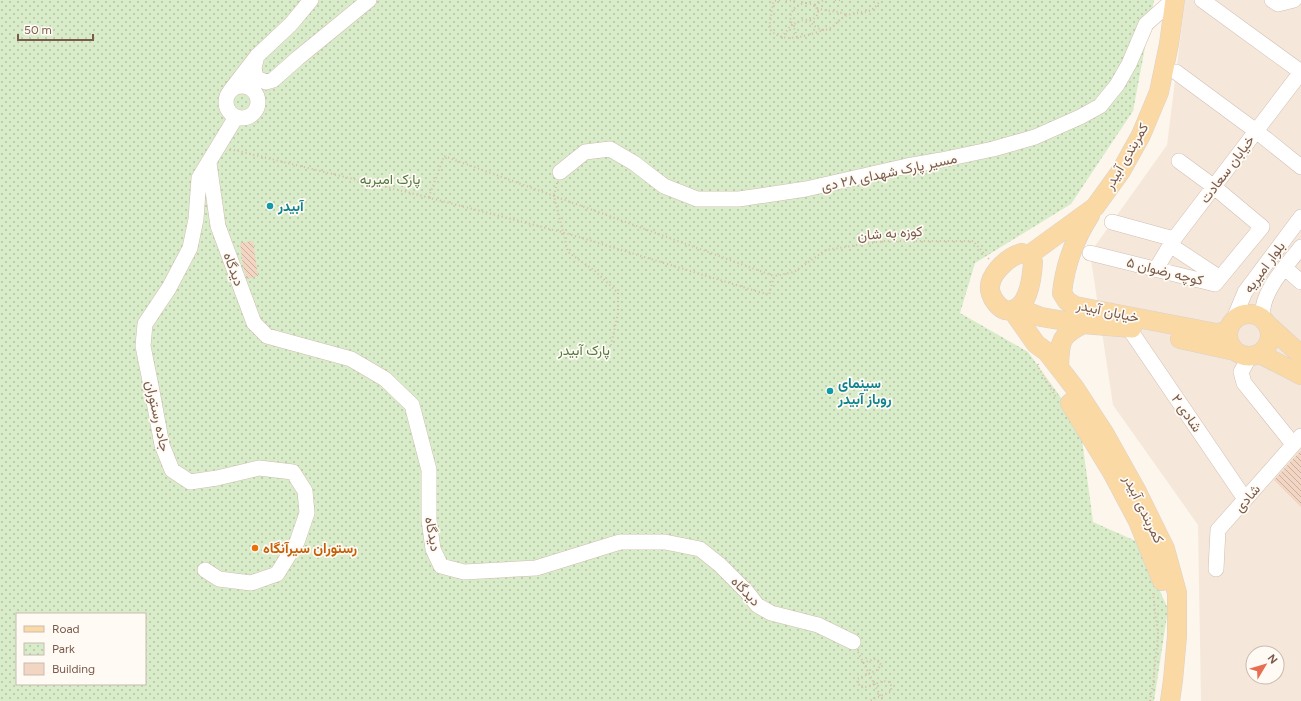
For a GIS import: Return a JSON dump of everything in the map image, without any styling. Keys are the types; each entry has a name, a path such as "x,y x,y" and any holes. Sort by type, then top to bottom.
{"main road":[{"name":"کمربندی آبیدر","path":"1029,255 1095,207 1121,171 1141,136 1159,92 1169,44 1174,0"},
{"name":"خیابان آبیدر","path":"1095,207 1076,238 1069,256 1062,293 1067,302 1075,306 1216,333 1230,326"},
{"path":"1022,253 1029,255 1033,262 1032,275 1024,300 1015,309 1004,310 998,306 991,295 990,287 998,270 1006,261 1015,255 1022,253"},
{"name":"کمربندی آبیدر","path":"1015,309 1036,348 1104,459 1138,521 1164,584 1168,630 1158,701"},
{"name":"خیابان آبیدر","path":"1015,309 1041,317 1083,324 1128,327 1248,353 1301,375"},
{"path":"1265,321 1271,331 1269,344 1248,353 1230,345 1228,338 1230,326 1237,316 1250,313 1265,321 1301,355"},
{"path":"1059,367 1060,348 1063,340 1070,330 1083,324"},
{"name":"کمربندی آبیدر","path":"1036,348 1047,352 1059,367 1074,387 1108,440 1138,492 1165,550 1177,593 1177,636 1170,701"}],"street":[{"path":"230,91 238,86 249,87 257,95 258,106 256,112 252,116 246,118 236,117 228,111 226,101 230,91 257,56 291,24 311,0"},
{"path":"257,56 254,68 256,78 266,82 273,80 369,0"},
{"name":"مسیر پارک شهدای ۲۸ دی","path":"560,172 585,152 610,149 634,163 664,186 697,199 739,199 806,190 907,166 993,149 1036,137 1100,106 1117,85 1129,64 1146,24 1174,0"},
{"path":"1202,0 1301,72"},
{"path":"1272,0 1278,4 1294,0"},
{"path":"1176,72 1256,131 1301,167"},
{"name":"خیابان سعادت","path":"1156,269 1172,242 1213,186 1301,72"},
{"name":"جاده رستوران","path":"205,570 219,579 251,583 277,574 297,542 308,512 305,491 293,472 259,468 217,478 190,482 172,470 162,445 143,346 145,324 169,288 190,248 196,219 200,178 236,117"},
{"path":"1179,161 1213,186"},
{"name":"دیدگاه","path":"209,163 218,226 254,323 267,336 351,359 385,379 412,405 429,470 429,520 433,549 441,566 464,572 536,568 620,542 665,542 700,549 748,592 756,605 771,613 818,625 853,642"},
{"name":"کوچه رضوان ۵","path":"1090,253 1215,284 1262,227 1213,186"},
{"name":"بلوار امیریه","path":"1230,326 1245,292 1301,217"},
{"path":"1112,222 1172,242 1220,278"},
{"name":"بلوار امیریه","path":"1265,321 1262,310 1268,291 1301,247"},
{"path":"1285,268 1301,282"},
{"name":"شادی ۲","path":"1128,327 1245,499"},
{"path":"1248,353 1241,372 1244,383 1297,440"},
{"name":"شادی","path":"1216,569 1218,530 1297,440"}],"path":[{"path":"780,0 774,1 773,3 769,28 781,37 797,37 813,34 834,26 846,15"},
{"path":"786,0 794,0"},
{"path":"802,0 806,3 815,5 824,0"},
{"path":"835,0 842,0"},
{"path":"817,8 846,15 866,12 878,4 880,0"},
{"path":"797,37 790,18 792,11 801,4 806,3"},
{"path":"781,37 787,33 788,28 793,25 803,20 814,19 817,16 817,8 815,5"},
{"path":"810,20 821,30 824,30"},
{"path":"219,147 429,197 562,232 769,295 774,276 444,156 429,197"},
{"path":"560,172 554,196 568,252 594,271 618,293 618,313 611,345"},
{"name":"کوزه به شان","path":"774,276 794,272 826,250 884,241 973,241 998,270"},
{"path":"1036,348 1039,369 1059,401"},
{"path":"1150,701 1158,634 1153,589"},
{"path":"869,701 880,695 890,692 892,687 889,682 883,681 874,684 863,688 858,684 857,679 869,673 877,670 880,665 878,660 874,658 863,663 869,673 874,684 880,695 883,701"}],"shaded area":[{"path":"1185,0 1301,0 1301,701 1201,701 1198,525 1113,405 1090,253 1167,145"}],"green space":[{"name":"پارک آبیدر","path":"0,0 1154,0 1133,111 1071,204 975,263 960,313 1028,352 1080,424 1093,522 1138,542 1168,609 1154,701 0,701"}],"building":[{"path":"253,241 258,276 247,279 243,266 240,243"},
{"path":"1301,450 1301,507 1274,480"}],"place":[{"name":"آبیدر","path":"270,206"},
{"name":"سینمای روباز آبیدر","path":"830,391"},
{"name":"رستوران سیرآنگاه","path":"255,548"}],"park label":[{"name":"پارک امیریه","path":"390,179"}]}
